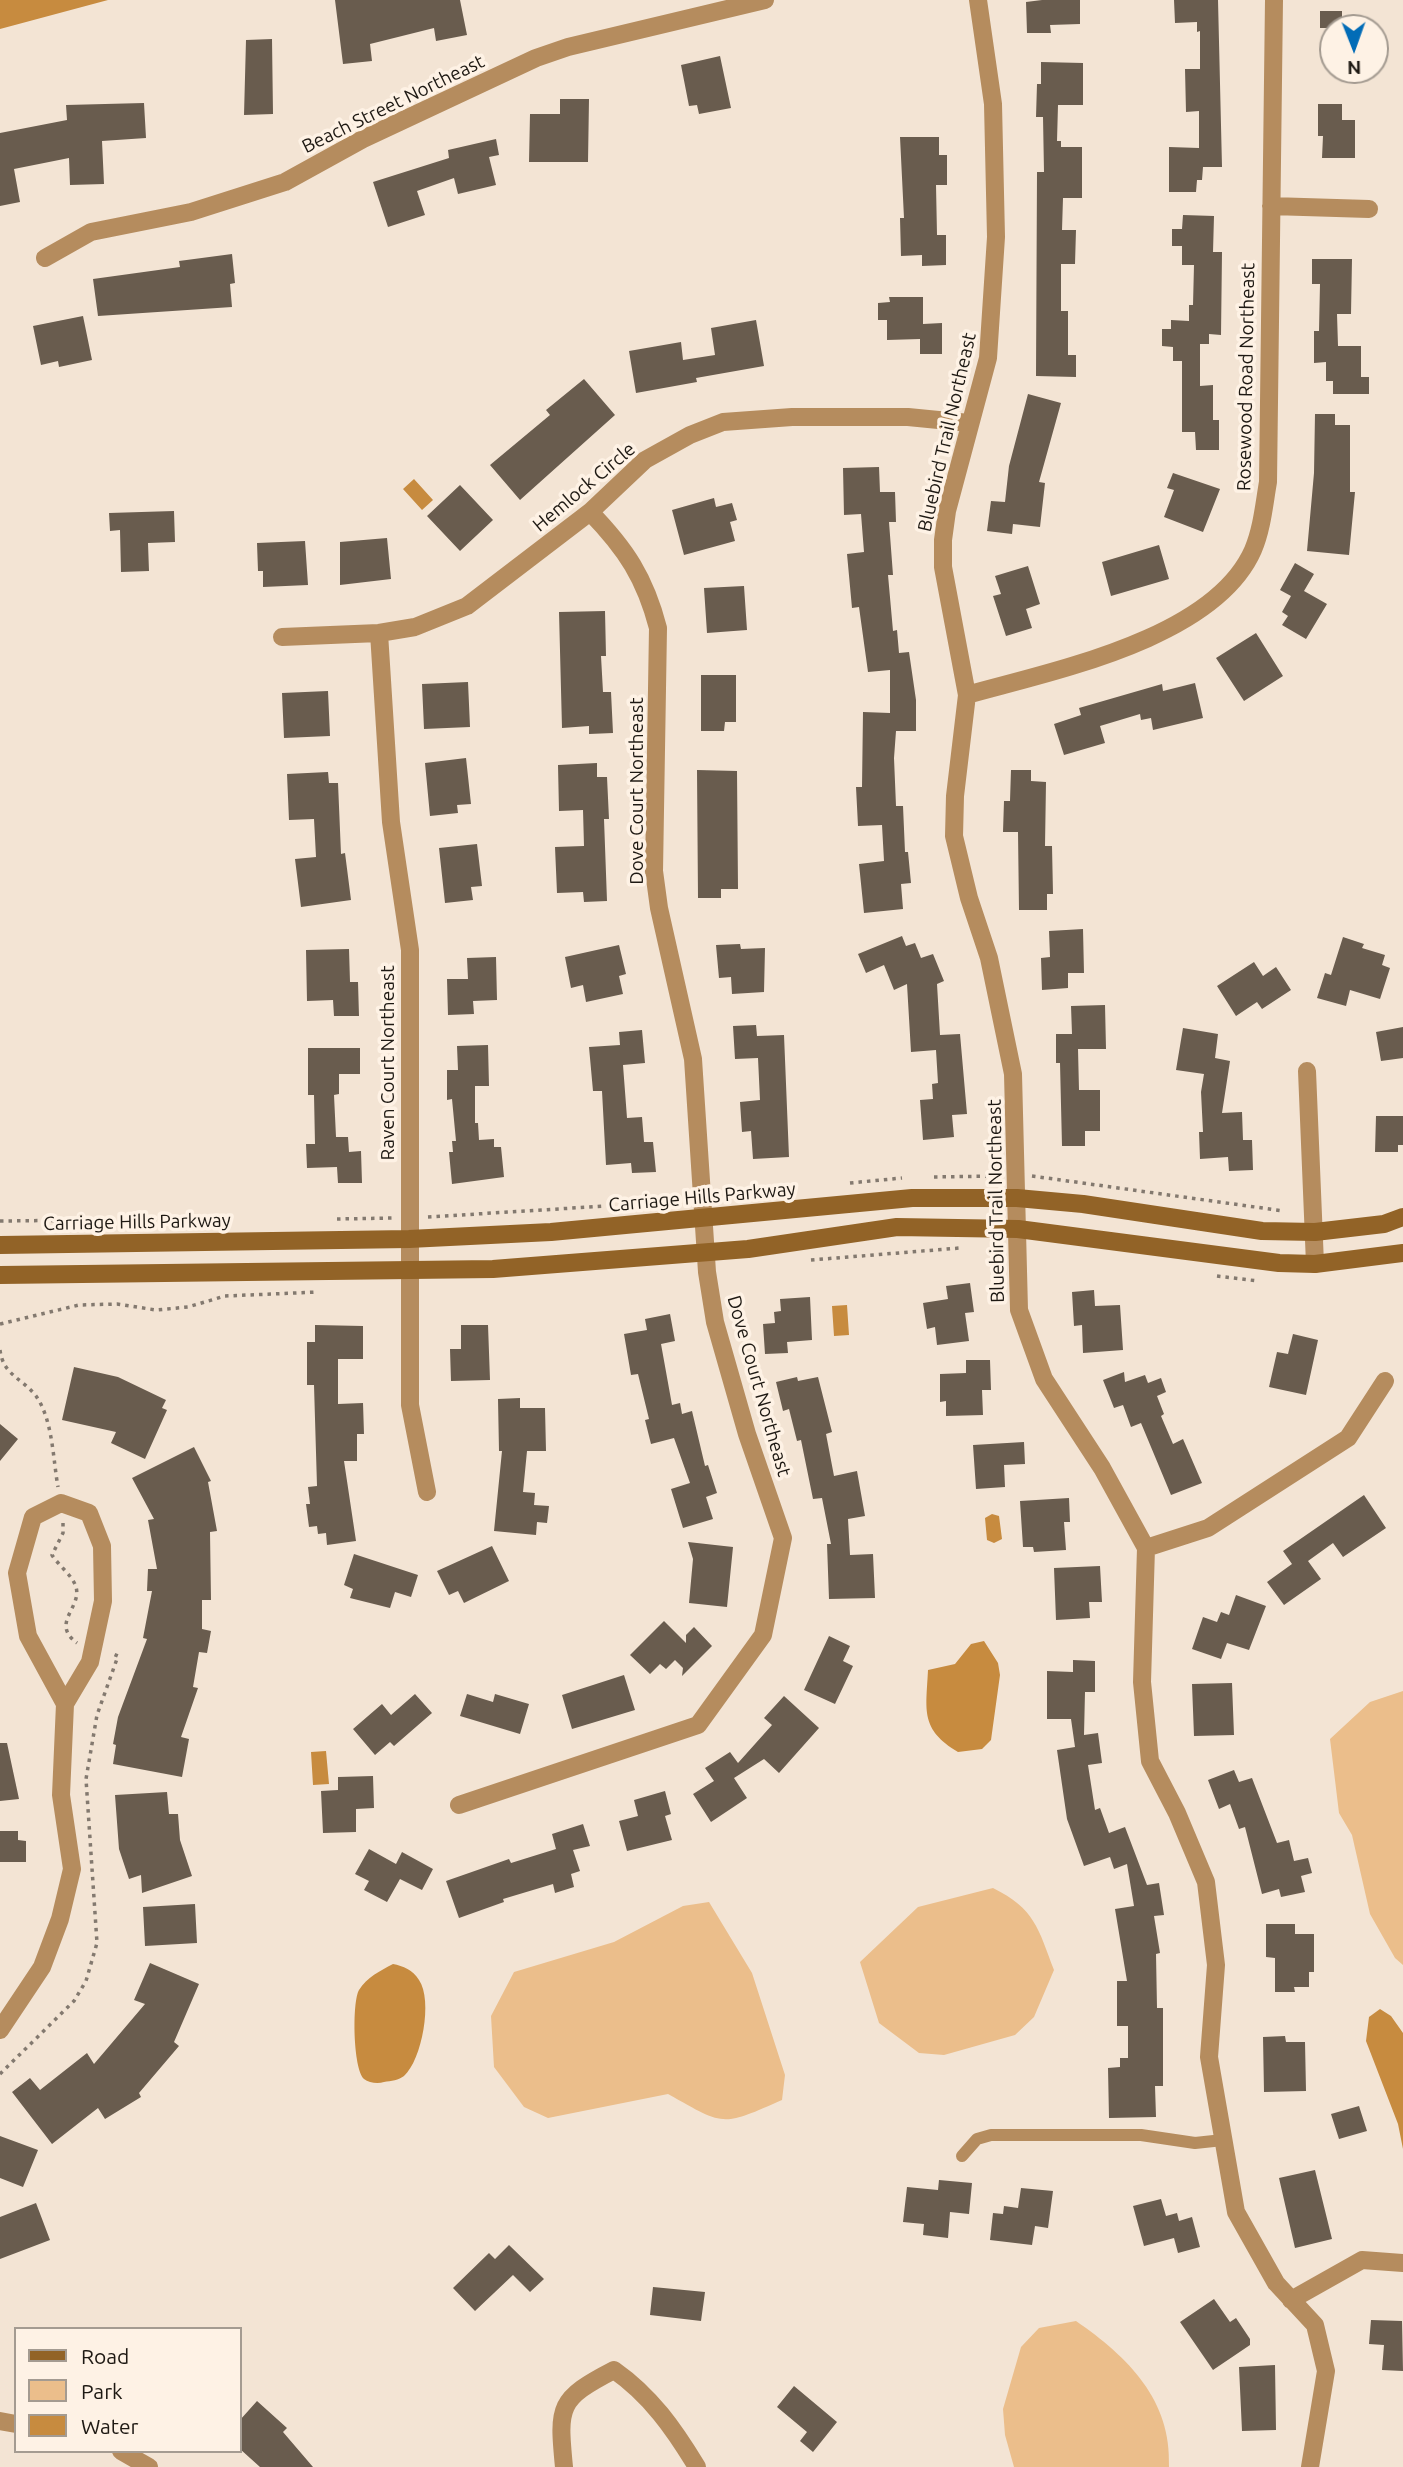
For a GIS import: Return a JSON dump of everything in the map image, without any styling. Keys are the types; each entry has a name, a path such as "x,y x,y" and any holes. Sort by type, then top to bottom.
{"street":[{"name":"Beach Street Northeast","path":"45,258 91,232 191,212 285,182 363,139 536,58 568,47 765,0"},
{"name":"Bluebird Trail Northeast","path":"978,0 993,104 996,237 989,348 943,541 943,566 967,695 955,796 954,836 960,868 989,958 1006,1027 1015,1102 1018,1310 1044,1379 1102,1468 1146,1548"},
{"name":"Rosewood Road Northeast","path":"967,695 1042,674 1170,629 1209,605 1252,551 1268,482 1274,0"},
{"path":"1271,206 1369,209"},
{"name":"Hemlock Circle","path":"282,637 379,634 415,627 467,606 590,512 646,460 690,435 723,422 792,416 895,417 970,423"},
{"name":"Dove Court Northeast","path":"459,1805 698,1725 763,1635 783,1538 747,1434 715,1322 706,1251 693,1059 659,908 654,871 658,628 650,597 635,568 619,541 590,512"},
{"name":"Raven Court Northeast","path":"379,634 391,822 410,950 410,1405 427,1492"},
{"path":"1307,1071 1315,1264"},
{"name":"Carriage Hills Parkway","path":"0,1245 409,1239 551,1232 912,1198 1017,1198 1083,1204 1262,1231 1315,1232 1384,1224 1403,1217"},
{"path":"0,1275 494,1269 748,1249 897,1227 1018,1229 1196,1254 1315,1264 1403,1253"},
{"path":"1310,2467 1326,2371 1315,2325 1276,2283 1236,2211 1209,2057 1216,1965 1206,1882 1177,1813 1150,1761 1142,1682 1146,1548 1208,1528 1348,1438 1385,1381"},
{"path":"0,2030 42,1967 60,1919 72,1870 61,1796 65,1704 90,1662 103,1601 102,1546 89,1513 61,1503 33,1517 17,1573 28,1636 65,1704"},
{"path":"1292,2300 1363,2260 1403,2263"},
{"path":"564,2467 559,2419 576,2390 614,2370 640,2389 675,2430 697,2467"},
{"path":"124,2453 149,2467"}],"lane":[{"path":"962,2156 977,2139 991,2135 1140,2135 1195,2143 1223,2140"}],"path":[{"path":"0,1221 196,1219 223,1223"}],"green space":[{"path":"1403,1691 1403,1965 1395,1958 1370,1914 1352,1835 1339,1813 1330,1739 1370,1702"},
{"path":"993,1888 1027,1912 1039,1931 1054,1970 1034,2017 1015,2035 944,2055 919,2053 879,2023 860,1962 918,1907"},
{"path":"709,1902 752,1973 785,2075 782,2100 746,2115 724,2119 701,2112 668,2094 548,2118 524,2107 494,2067 491,2016 514,1972 614,1942 683,1906"},
{"path":"1076,2321 1113,2350 1143,2382 1163,2421 1168,2443 1169,2467 1014,2467 1005,2435 1003,2409 1021,2347 1039,2328"}],"water":[{"path":"0,0 108,0 0,29"},
{"path":"414,479 433,500 422,510 403,489"},
{"path":"847,1305 849,1335 834,1336 832,1306"},
{"path":"992,1514 999,1516 1002,1539 994,1543 987,1540 985,1518"},
{"path":"984,1641 998,1663 1000,1675 991,1740 982,1749 958,1752 946,1744 931,1727 927,1708 928,1670 955,1664 971,1644"},
{"path":"326,1751 329,1784 313,1785 311,1752"},
{"path":"393,1964 408,1969 419,1980 425,2001 424,2030 416,2057 404,2076 374,2083 364,2079 360,2073 355,2035 355,2007 359,1990 366,1981"},
{"path":"1380,2009 1391,2016 1403,2033 1403,2149 1398,2124 1366,2041 1369,2017"}],"building":[{"path":"335,0 460,0 467,35 436,41 434,28 370,44 372,61 343,64"},
{"path":"1080,0 1080,24 1050,25 1051,33 1027,33 1026,2"},
{"path":"1174,0 1218,0 1222,167 1203,167 1202,180 1197,180 1196,192 1169,192 1169,147 1199,148 1199,111 1186,112 1185,69 1200,69 1200,31 1197,32 1197,22 1175,23"},
{"path":"1320,11 1342,11 1342,14 1320,14"},
{"path":"272,39 273,114 244,115 246,40"},
{"path":"720,56 731,108 699,114 697,105 689,106 681,65"},
{"path":"1041,62 1083,63 1083,105 1058,105 1057,141 1061,141 1061,147 1082,147 1082,198 1063,198 1062,230 1076,230 1075,264 1061,264 1061,311 1068,311 1068,355 1076,355 1076,377 1036,376 1037,172 1044,172 1043,117 1036,117"},
{"path":"560,99 589,99 588,162 529,162 530,114 560,114"},
{"path":"144,103 146,138 102,141 104,184 70,185 69,158 14,169 20,202 0,206 0,133 67,120 66,105"},
{"path":"1318,104 1342,104 1342,120 1355,120 1355,158 1322,158 1323,136 1318,136"},
{"path":"900,137 939,137 939,155 947,155 947,185 936,185 937,235 946,235 946,265 922,266 922,255 901,256 900,218 904,218"},
{"path":"496,139 499,155 489,157 496,185 458,194 454,178 417,191 425,215 388,227 373,182 449,158 448,150"},
{"path":"1183,215 1214,216 1213,252 1222,252 1221,335 1209,334 1209,344 1200,344 1200,386 1213,385 1213,420 1219,420 1219,450 1196,450 1195,432 1182,432 1182,361 1173,361 1173,347 1162,346 1162,329 1171,329 1171,320 1189,321 1189,305 1193,305 1194,265 1182,265 1182,246 1172,246 1172,229 1182,229"},
{"path":"232,254 235,283 230,284 232,307 98,316 93,279 180,267 179,261"},
{"path":"1312,259 1352,259 1351,314 1337,314 1338,346 1361,346 1361,377 1369,377 1369,394 1333,394 1333,381 1326,381 1326,362 1314,363 1314,331 1319,331 1320,284 1312,284"},
{"path":"889,297 923,297 923,324 942,323 942,354 920,354 920,339 887,340 887,320 878,320 878,303 890,302"},
{"path":"83,316 92,360 59,367 58,361 41,365 33,326"},
{"path":"756,320 764,366 696,378 697,382 636,393 629,351 681,342 683,360 715,355 711,328"},
{"path":"584,379 615,415 520,500 490,465 550,415 546,410"},
{"path":"1028,394 1061,403 1039,482 1045,483 1040,527 1013,524 1012,534 987,531 991,501 1005,502 1009,466"},
{"path":"1315,414 1335,414 1335,425 1350,425 1350,492 1355,492 1349,555 1307,551 1314,473"},
{"path":"879,467 880,492 895,492 896,522 889,522 893,575 888,575 893,631 897,630 899,653 909,652 916,700 916,731 896,731 894,758 896,806 903,806 905,852 908,852 911,883 901,884 903,909 864,913 859,864 884,861 882,825 858,826 856,787 862,787 863,712 890,713 890,670 868,672 859,607 852,608 847,554 864,552 861,514 844,515 843,468"},
{"path":"1173,473 1220,489 1203,532 1164,517 1174,490 1167,488"},
{"path":"460,485 493,520 460,551 427,516"},
{"path":"714,498 716,507 732,503 737,520 730,522 735,541 684,555 672,510"},
{"path":"174,511 175,542 148,543 149,571 121,572 120,530 110,531 109,513"},
{"path":"387,538 391,579 340,585 340,542"},
{"path":"305,541 308,585 263,587 263,571 258,571 257,543"},
{"path":"1159,545 1169,579 1111,596 1102,562"},
{"path":"1295,563 1314,574 1304,591 1327,604 1306,639 1282,625 1288,616 1282,612 1291,596 1280,590"},
{"path":"1028,566 1040,604 1026,609 1032,628 1006,636 993,596 1001,594 995,576"},
{"path":"744,586 747,630 707,633 704,588"},
{"path":"605,611 606,656 601,656 603,692 611,692 613,733 589,734 589,726 562,728 559,612"},
{"path":"1256,633 1283,676 1244,701 1216,658"},
{"path":"701,675 736,675 736,722 725,722 724,731 701,731"},
{"path":"468,682 470,727 424,729 422,684"},
{"path":"1195,683 1203,718 1153,730 1151,718 1141,720 1140,714 1100,726 1105,743 1064,755 1054,724 1081,715 1079,708 1162,684 1163,691"},
{"path":"328,691 330,736 284,738 282,693"},
{"path":"466,758 471,804 457,805 458,813 430,816 425,763"},
{"path":"597,763 597,777 607,777 609,819 604,819 607,901 584,902 583,892 557,893 555,847 584,846 583,810 559,811 558,765"},
{"path":"697,770 737,771 738,889 721,889 721,898 698,898"},
{"path":"1011,770 1031,770 1031,781 1046,782 1045,846 1052,846 1053,894 1047,894 1047,910 1019,910 1018,832 1003,832 1004,801 1010,801"},
{"path":"328,772 329,783 338,783 341,854 345,853 351,900 301,907 295,859 316,857 314,819 289,820 287,774"},
{"path":"477,844 482,886 471,887 473,900 445,903 439,848"},
{"path":"1083,929 1084,973 1068,973 1068,988 1042,990 1041,958 1050,957 1049,931"},
{"path":"902,936 906,946 915,943 921,958 933,954 944,981 937,984 940,1035 960,1034 967,1114 952,1115 954,1137 923,1140 920,1100 933,1099 932,1084 938,1083 936,1050 911,1052 907,984 894,990 884,965 866,973 858,954"},
{"path":"1343,937 1364,944 1362,948 1385,955 1382,965 1390,968 1380,999 1350,990 1346,1006 1317,998 1325,973 1331,975"},
{"path":"740,944 741,949 765,948 764,992 732,994 731,977 719,978 716,945"},
{"path":"619,945 626,974 619,976 623,994 586,1002 583,985 571,988 565,957"},
{"path":"349,949 350,982 358,982 359,1016 334,1016 333,1000 307,1001 306,950"},
{"path":"496,957 497,1000 473,1001 474,1014 448,1015 447,979 468,979 467,958"},
{"path":"1254,962 1263,976 1276,967 1291,990 1262,1009 1257,1002 1236,1016 1217,986"},
{"path":"1105,1005 1106,1049 1078,1049 1079,1090 1100,1090 1100,1131 1085,1131 1085,1146 1062,1146 1060,1063 1056,1063 1056,1034 1072,1034 1071,1006"},
{"path":"756,1025 757,1036 784,1035 789,1157 753,1159 751,1131 742,1132 740,1102 760,1100 758,1058 735,1059 733,1026"},
{"path":"1403,1027 1403,1058 1381,1061 1376,1032"},
{"path":"1183,1028 1218,1034 1215,1058 1230,1061 1222,1113 1242,1112 1243,1140 1252,1140 1253,1170 1229,1171 1228,1157 1200,1159 1199,1132 1203,1132 1201,1092 1204,1074 1176,1070"},
{"path":"642,1030 645,1063 623,1065 627,1118 642,1117 644,1142 653,1142 656,1172 632,1173 631,1163 606,1165 602,1091 593,1091 589,1047 620,1045 619,1032"},
{"path":"488,1045 489,1086 475,1086 475,1123 478,1123 479,1140 494,1139 494,1147 501,1147 504,1177 452,1184 449,1152 453,1152 452,1141 456,1141 452,1099 447,1100 447,1070 458,1070 457,1046"},
{"path":"308,1048 360,1048 360,1074 339,1074 339,1094 334,1095 336,1137 348,1137 349,1152 361,1151 362,1183 338,1183 337,1167 307,1168 306,1144 315,1144 314,1095 308,1095"},
{"path":"1376,1116 1403,1116 1403,1145 1398,1145 1398,1152 1375,1152"},
{"path":"970,1283 974,1312 965,1313 969,1341 937,1345 935,1327 927,1329 923,1303 948,1299 946,1286"},
{"path":"1094,1290 1095,1306 1120,1305 1123,1350 1083,1353 1082,1325 1074,1326 1072,1292"},
{"path":"810,1297 812,1340 787,1342 788,1353 765,1354 763,1324 775,1323 774,1312 781,1311 780,1299"},
{"path":"670,1314 675,1341 661,1344 672,1405 680,1403 682,1414 692,1411 705,1466 708,1465 717,1493 706,1497 713,1519 683,1528 671,1489 690,1483 674,1438 651,1444 645,1420 649,1419 638,1374 631,1375 624,1334 647,1330 645,1319"},
{"path":"315,1325 363,1326 363,1359 338,1359 338,1404 363,1403 364,1434 357,1434 357,1461 344,1461 356,1541 327,1545 326,1533 318,1534 317,1526 309,1527 306,1504 310,1504 308,1487 317,1486 314,1385 307,1385 307,1342 315,1342"},
{"path":"461,1325 488,1325 490,1380 451,1381 450,1349 461,1349"},
{"path":"1293,1334 1318,1340 1306,1395 1269,1387 1277,1352 1288,1354"},
{"path":"966,1360 990,1360 991,1390 982,1390 983,1415 946,1416 946,1401 940,1402 940,1374 966,1373"},
{"path":"74,1367 118,1377 166,1400 162,1408 167,1410 145,1459 111,1443 116,1432 62,1420"},
{"path":"1124,1372 1125,1382 1145,1375 1148,1383 1161,1378 1166,1392 1157,1396 1164,1414 1161,1416 1173,1444 1183,1439 1202,1483 1171,1495 1141,1423 1131,1427 1123,1405 1114,1408 1103,1380"},
{"path":"797,1377 798,1381 818,1377 832,1432 826,1434 834,1476 857,1471 865,1516 848,1519 850,1555 873,1554 875,1598 829,1599 827,1544 831,1544 822,1498 813,1499 801,1440 797,1441 789,1409 783,1411 776,1382"},
{"path":"520,1398 520,1408 545,1408 546,1451 527,1451 523,1492 535,1493 534,1505 549,1506 547,1523 537,1522 536,1535 494,1531 502,1451 499,1451 498,1399"},
{"path":"0,1424 18,1439 0,1461"},
{"path":"1024,1442 1025,1464 1004,1465 1005,1487 976,1489 973,1445"},
{"path":"194,1447 211,1481 208,1482 217,1531 210,1532 211,1600 202,1600 202,1629 211,1631 207,1653 199,1652 193,1687 198,1688 181,1737 189,1739 182,1777 113,1764 116,1745 113,1744 118,1717 147,1639 143,1638 152,1591 147,1591 148,1569 157,1569 148,1520 154,1519 132,1478"},
{"path":"1364,1495 1386,1528 1343,1557 1333,1543 1308,1561 1321,1579 1284,1605 1267,1582 1292,1564 1283,1551"},
{"path":"1069,1498 1070,1522 1064,1522 1066,1550 1034,1552 1033,1547 1023,1547 1020,1501"},
{"path":"688,1542 733,1547 727,1607 689,1603 693,1559"},
{"path":"492,1546 509,1581 464,1603 458,1591 449,1595 437,1571"},
{"path":"354,1554 418,1575 411,1597 395,1592 390,1608 350,1598 353,1589 344,1585"},
{"path":"1100,1566 1102,1602 1089,1602 1090,1618 1056,1620 1054,1568"},
{"path":"1236,1595 1266,1606 1249,1650 1227,1643 1221,1659 1192,1649 1203,1617 1217,1622 1221,1612 1229,1615"},
{"path":"664,1621 686,1643 686,1635 694,1627 712,1646 682,1676 683,1668 675,1660 666,1669 660,1664 650,1674 630,1655"},
{"path":"829,1636 850,1646 843,1661 853,1666 835,1704 804,1690"},
{"path":"1073,1660 1095,1661 1095,1692 1085,1692 1084,1735 1098,1733 1102,1763 1088,1765 1095,1810 1100,1808 1109,1833 1125,1827 1147,1885 1159,1883 1164,1915 1154,1916 1160,1953 1156,1954 1157,2008 1163,2008 1163,2086 1155,2086 1156,2117 1109,2118 1108,2068 1120,2067 1120,2058 1128,2058 1128,2026 1117,2026 1117,1981 1127,1981 1115,1909 1134,1906 1127,1864 1114,1869 1110,1857 1084,1866 1067,1819 1057,1750 1075,1747 1071,1719 1047,1719 1047,1671 1073,1672"},
{"path":"624,1675 635,1710 572,1729 562,1695"},
{"path":"1232,1683 1234,1735 1194,1736 1192,1684"},
{"path":"415,1694 432,1713 394,1746 390,1742 375,1755 353,1729 382,1704 391,1715"},
{"path":"467,1694 493,1702 495,1694 529,1704 520,1734 460,1716"},
{"path":"784,1696 819,1728 779,1773 764,1759 734,1778 747,1798 711,1822 693,1794 714,1781 705,1768 730,1752 738,1763 772,1725 764,1718"},
{"path":"0,1743 7,1743 19,1799 0,1801"},
{"path":"1234,1770 1239,1782 1252,1778 1277,1843 1289,1840 1294,1861 1308,1858 1312,1873 1301,1876 1305,1892 1281,1897 1279,1889 1262,1894 1245,1827 1239,1829 1230,1804 1219,1809 1208,1780"},
{"path":"373,1776 374,1808 356,1809 356,1832 323,1833 321,1791 338,1790 338,1777"},
{"path":"665,1791 671,1814 665,1816 672,1840 627,1851 619,1821 638,1816 634,1800"},
{"path":"167,1792 169,1814 178,1814 180,1840 192,1876 142,1893 141,1875 129,1879 119,1849 115,1795"},
{"path":"583,1824 590,1846 573,1850 580,1871 571,1874 574,1887 555,1893 553,1884 503,1899 504,1902 459,1918 446,1881 509,1859 511,1863 556,1849 552,1834"},
{"path":"0,1831 18,1831 18,1840 26,1841 26,1862 0,1862"},
{"path":"369,1849 396,1864 402,1852 433,1869 422,1890 400,1879 387,1902 364,1890 369,1881 355,1874"},
{"path":"195,1904 197,1943 145,1946 143,1907"},
{"path":"1266,1924 1295,1924 1295,1934 1314,1934 1314,1972 1309,1972 1309,1987 1294,1987 1295,1992 1275,1992 1275,1958 1266,1957"},
{"path":"150,1963 199,1984 174,2042 179,2046 139,2093 141,2097 105,2119 98,2108 52,2144 12,2092 30,2078 40,2090 87,2053 94,2064 145,2004 134,2000"},
{"path":"1285,2036 1286,2042 1305,2042 1306,2091 1264,2092 1263,2037"},
{"path":"1359,2106 1367,2131 1339,2139 1331,2114"},
{"path":"0,2136 38,2150 23,2187 0,2178"},
{"path":"1315,2170 1332,2239 1295,2248 1279,2178"},
{"path":"939,2180 972,2183 969,2214 950,2212 948,2238 923,2235 924,2224 903,2222 907,2187 938,2190"},
{"path":"1021,2188 1053,2191 1048,2228 1035,2226 1032,2245 990,2240 993,2213 1003,2214 1004,2206 1018,2208"},
{"path":"1161,2199 1166,2216 1177,2213 1179,2221 1192,2217 1200,2247 1178,2253 1174,2238 1144,2246 1133,2206"},
{"path":"36,2203 50,2240 0,2259 0,2217"},
{"path":"509,2245 544,2279 530,2292 513,2275 475,2311 453,2288 489,2253 495,2259"},
{"path":"653,2287 705,2292 701,2321 650,2315"},
{"path":"1214,2299 1230,2322 1236,2318 1250,2339 1250,2345 1213,2370 1180,2322"},
{"path":"1371,2320 1402,2321 1403,2371 1382,2370 1384,2345 1369,2344"},
{"path":"1275,2365 1276,2430 1242,2431 1239,2367"},
{"path":"794,2386 837,2422 813,2452 800,2441 807,2432 777,2407"},
{"path":"257,2401 287,2428 283,2432 313,2467 260,2467 242,2451 242,2418"}]}
